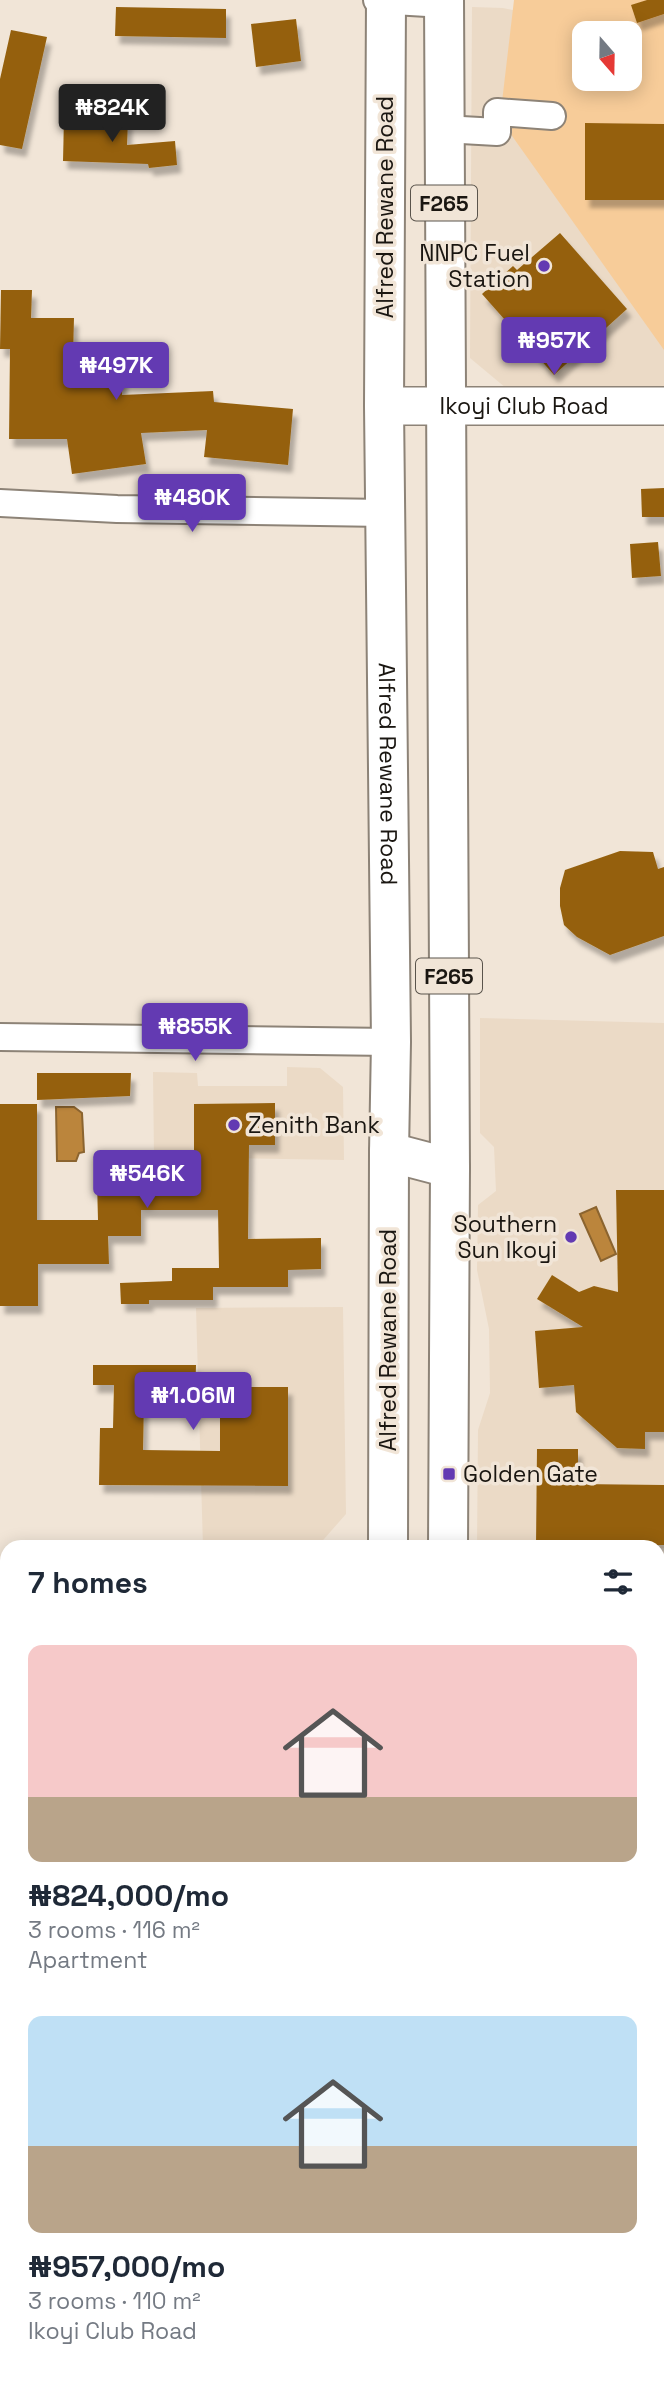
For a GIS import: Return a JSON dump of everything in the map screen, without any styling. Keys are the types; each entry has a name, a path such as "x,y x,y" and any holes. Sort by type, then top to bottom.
{"main road":[{"name":"Alfred Rewane Road","path":"386,0 384,406 391,1042 388,1152 388,1540"},
{"name":"F265","path":"444,2 450,1168 448,1540"},
{"name":"Ikoyi Club Road","path":"384,406 664,406"},
{"path":"389,950 448,961"},
{"path":"388,1152 450,1168"}],"street":[{"path":"377,0 444,2"},
{"path":"444,129 496,132 497,112 552,116"},
{"path":"0,503 117,509 385,513"},
{"path":"0,1037 391,1042"}],"shaded area":[{"path":"514,0 664,0 664,350 500,119"},
{"path":"472,7 503,8 572,23 572,91 642,91 642,68 664,48 664,389 506,388 470,358"},
{"name":"Southern Sun Ikoyi","path":"480,1018 664,1023 664,1540 477,1540 478,1430 490,1393 489,1329 477,1270 478,1205 496,1191 494,1147 480,1133"},
{"path":"287,1067 320,1068 343,1087 344,1160 154,1157 153,1072 197,1073 198,1086 287,1086"},
{"path":"56,1107 74,1107 82,1113 84,1152 79,1153 76,1161 57,1161"},
{"path":"596,1207 616,1254 601,1261 580,1214"},
{"path":"343,1307 346,1514 323,1540 203,1540 196,1308"}],"building":[{"path":"647,0 664,0 664,14 636,21 631,5"},
{"path":"116,7 226,9 226,38 115,36"},
{"path":"296,19 301,61 256,67 251,24"},
{"path":"11,30 47,37 22,149 0,145 0,79"},
{"path":"64,118 128,120 127,145 175,141 177,165 149,168 148,164 63,161"},
{"path":"585,123 664,124 664,200 585,200"},
{"path":"560,233 627,309 554,375 482,294 513,266 517,270"},
{"path":"1,290 32,290 31,318 74,318 73,356 124,358 122,395 213,391 214,402 293,409 288,465 204,457 207,430 141,433 146,464 72,474 67,439 9,439 10,349 0,349"},
{"path":"664,488 664,517 642,517 641,489"},
{"path":"658,542 661,576 632,578 630,544"},
{"path":"620,851 653,852 658,869 664,867 664,936 610,955 577,937 564,925 560,888 565,870"},
{"path":"37,1073 131,1073 130,1096 37,1100"},
{"path":"275,1103 275,1145 249,1145 248,1239 321,1238 321,1269 288,1270 288,1287 213,1287 213,1300 149,1300 149,1304 121,1304 120,1283 172,1281 172,1268 219,1268 218,1210 141,1210 141,1236 108,1236 109,1264 38,1264 38,1306 0,1306 0,1104 37,1104 37,1220 98,1220 97,1181 108,1181 108,1165 194,1167 194,1104"},
{"path":"616,1190 664,1190 664,1432 645,1432 645,1449 617,1448 576,1412 574,1385 539,1388 535,1331 583,1327 537,1299 552,1275 579,1292 594,1286 618,1292"},
{"path":"93,1365 196,1365 195,1400 144,1400 143,1450 220,1451 220,1387 288,1387 288,1486 99,1485 100,1428 113,1428 114,1385 93,1385"},
{"path":"537,1449 578,1449 578,1484 664,1485 664,1540 536,1540"}],"place":[{"name":"NNPC Fuel Station","path":"544,266"},
{"name":"Zenith Bank","path":"234,1125"},
{"name":"Southern Sun Ikoyi","path":"571,1237"},
{"name":"Golden Gate","path":"449,1474"}]}
